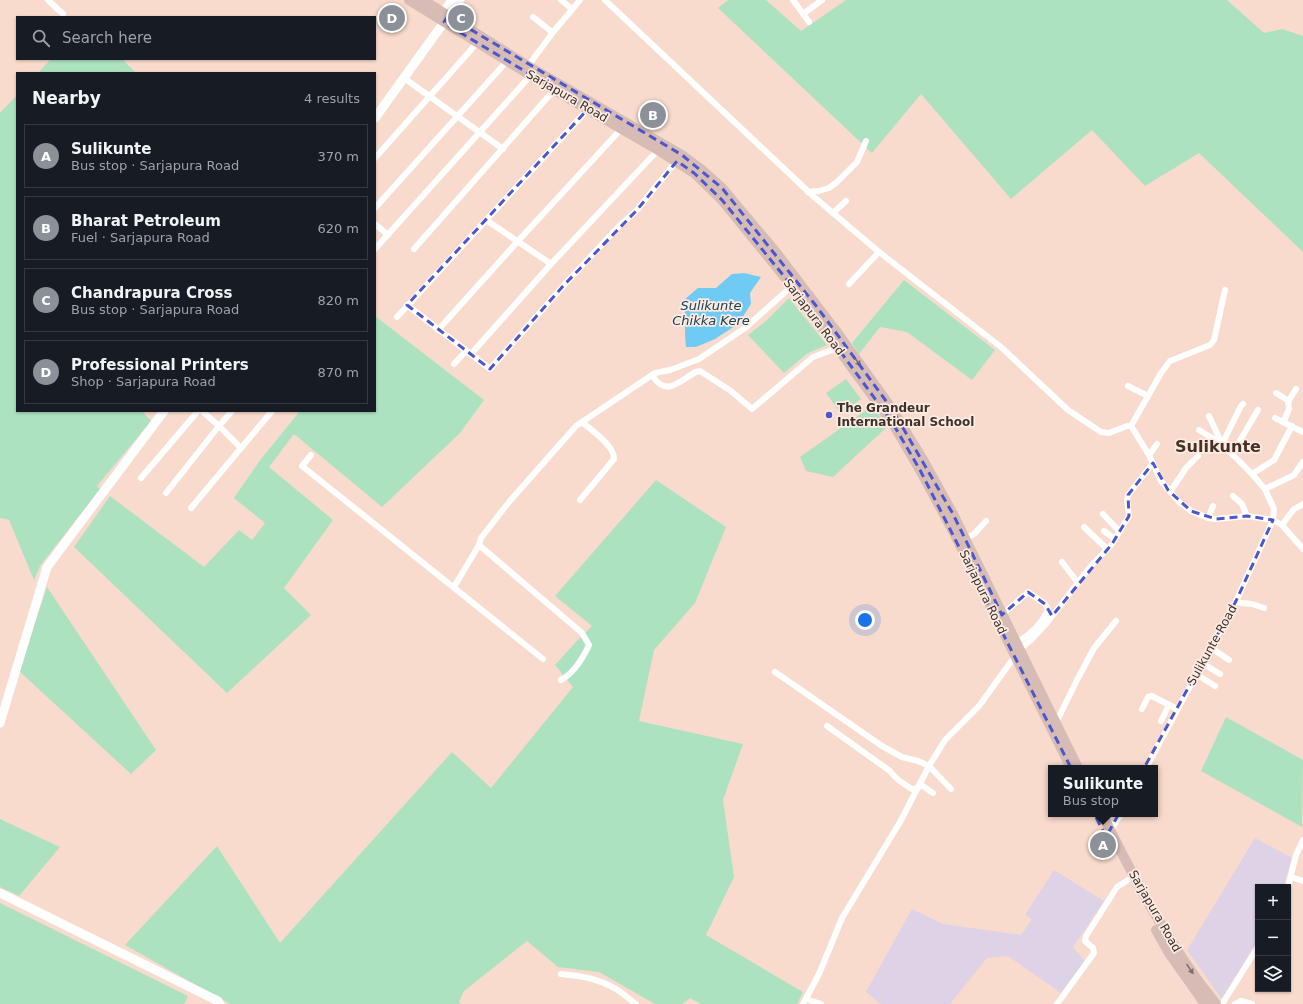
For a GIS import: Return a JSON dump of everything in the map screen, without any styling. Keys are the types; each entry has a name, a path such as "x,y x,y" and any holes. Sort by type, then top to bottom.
{"main road":[{"name":"Sarjapura Road","path":"409,0 444,18 530,71 702,170 722,188 774,251 842,346 899,420 925,463 965,539 1002,615 1070,765"},
{"name":"Sarjapura Road","path":"423,0 477,43 507,61 530,71 554,90 588,109 625,126 658,150 679,158 722,200 842,346 893,424 920,470 1017,649 1077,765"},
{"name":"Sarjapura Road","path":"1096,817 1108,834 1168,937 1200,984 1216,1004"},
{"name":"Sarjapura Road","path":"1103,817 1108,834 1128,880 1169,953 1205,1004"}],"street":[{"path":"48,0 62,14"},
{"path":"444,18 452,0"},
{"path":"376,117 444,18 460,0"},
{"path":"561,0 572,9"},
{"path":"376,248 479,133 530,71 552,32 580,0"},
{"path":"606,0 808,192 879,252 1001,347 1074,413 1101,432 1105,433 1109,433 1126,426 1131,426"},
{"path":"793,0 810,22"},
{"path":"803,14 822,0"},
{"path":"533,17 552,32"},
{"path":"376,157 477,43"},
{"path":"376,207 507,61"},
{"path":"404,78 479,133 503,148"},
{"path":"414,249 554,90"},
{"path":"397,317 588,109"},
{"path":"438,330 625,126"},
{"path":"808,192 819,192 829,188 837,182 857,162 866,141"},
{"path":"454,364 469,352 658,150"},
{"path":"407,305 490,369 564,285 620,225 637,210 679,158"},
{"path":"833,213 846,201"},
{"path":"486,220 551,264"},
{"path":"376,225 388,235"},
{"path":"849,284 879,252"},
{"path":"454,587 479,545 481,538 509,502 576,426 652,375 699,359 745,328 792,286"},
{"path":"1131,426 1161,373 1170,361 1210,345 1214,340 1225,290"},
{"path":"652,375 656,382 663,387 670,387 700,371 731,391 752,409 812,357 842,346"},
{"path":"1128,386 1148,396"},
{"path":"1284,422 1289,410 1288,403 1296,389"},
{"path":"1276,393 1289,401"},
{"path":"1222,444 1243,404"},
{"path":"1232,454 1258,410"},
{"path":"0,724 47,567 163,412"},
{"path":"141,478 197,412"},
{"path":"203,412 241,448"},
{"path":"166,493 231,412"},
{"path":"191,508 271,412"},
{"path":"1208,416 1222,444"},
{"path":"1275,418 1303,432"},
{"path":"580,500 614,459 611,448 582,422"},
{"path":"1131,426 1149,455 1159,479 1180,503 1191,511 1208,518 1216,519 1247,516 1273,520 1282,525 1303,549"},
{"path":"1252,474 1274,460 1292,426"},
{"path":"1199,430 1222,444 1252,474 1265,490 1274,509 1273,520"},
{"path":"1149,455 1157,444"},
{"path":"312,455 302,466 543,659"},
{"path":"1170,492 1186,468 1198,456"},
{"path":"1265,490 1294,475 1303,462"},
{"path":"1017,649 1031,640 1046,624 1090,567 1115,539 1129,516 1127,500 1128,495 1153,463"},
{"path":"1233,496 1242,504 1247,516"},
{"path":"1282,525 1294,509 1303,504"},
{"path":"1208,518 1213,506"},
{"path":"1103,514 1120,531"},
{"name":"Sulikunte Road","path":"1148,765 1236,601 1273,520"},
{"path":"965,539 974,534 986,521"},
{"path":"1084,527 1107,549"},
{"path":"1104,531 1115,539"},
{"path":"479,545 582,633 589,644 568,677 561,680"},
{"path":"1062,562 1078,583"},
{"path":"821,1004 804,1001 820,973 842,918 900,822 929,766 945,740 979,706 1017,649 1035,629 1048,610 1045,604 1028,592 1002,615"},
{"path":"1236,601 1264,608"},
{"path":"1056,723 1094,648 1116,621"},
{"path":"1210,648 1229,660"},
{"path":"1202,663 1220,674"},
{"path":"775,672 882,746 902,757 918,761 929,766 951,789"},
{"path":"1196,674 1215,686"},
{"path":"1142,709 1150,696 1152,696 1177,709"},
{"path":"1161,721 1169,705"},
{"path":"827,726 890,771 892,775 904,785 912,789 919,786 933,793"},
{"path":"1108,834 1119,817"},
{"path":"1289,884 1296,855 1303,840"},
{"path":"1291,877 1303,881"},
{"path":"1057,1004 1094,953 1093,948 1085,941 1086,936 1117,887 1128,880"},
{"path":"0,893 218,1001 220,1004"},
{"path":"1222,1004 1255,952"},
{"path":"561,974 580,976 604,982 621,992 636,1004"},
{"path":"1235,1004 1241,1001 1252,1004"}],"highlighted area":[{"path":"448,16 682,155 722,188 817,307 892,409 953,514 1002,615 1028,592 1045,604 1052,616 1112,544 1129,516 1128,495 1153,463 1168,490 1191,511 1216,519 1247,516 1273,520 1236,601 1106,837 920,470 892,422 796,291 722,200 694,173 677,161 637,210 564,285 490,369 407,305 588,109 451,27 444,22"}],"shaded area":[{"path":"1255,838 1292,858 1284,884 1255,884 1255,944 1222,999 1187,950"},
{"path":"1054,870 1104,901 1073,947 1085,961 1061,993 1008,956 987,958 950,1004 881,1004 866,992 912,909 943,924 1021,935 1032,919 1025,915"}],"green space":[{"path":"728,0 766,0 801,31 846,0 1227,0 1264,33 1282,29 1303,36 1303,252 1199,153 1145,186 1092,130 1011,199 921,94 872,153 718,8"},
{"path":"50,60 123,60 135,72 39,72"},
{"path":"16,96 16,412 143,412 151,421 97,486 100,489 40,566 34,580 9,520 0,518 0,113"},
{"path":"904,280 995,350 972,380 907,332 880,327 859,354 852,343"},
{"path":"789,298 827,345 808,353 784,373 748,335 766,321"},
{"path":"376,317 484,400 460,433 382,507 294,434 269,467 333,520 284,588 311,615 227,693 74,547 110,496 204,567 239,530 252,540 265,523 234,498 261,459 299,412 376,412"},
{"path":"846,379 861,399 841,414 826,393"},
{"path":"872,406 888,426 833,477 806,471 800,457"},
{"path":"656,480 726,527 695,603 654,650 639,721 743,744 723,800 734,877 706,935 803,992 797,1004 701,1004 690,998 682,1004 655,1004 599,972 558,967 527,941 464,991 459,1002 461,1004 230,1004 125,945 217,846 280,943 452,752 491,788 573,687 555,665 592,626 555,596"},
{"path":"47,587 156,750 131,774 19,671"},
{"path":"1226,717 1303,760 1302,827 1201,771"},
{"path":"0,819 60,847 19,896 0,887"},
{"path":"0,903 188,996 184,1004 0,1004"}],"water":[{"name":"Sulikunte Chikka Kere","path":"744,273 761,277 750,293 751,304 738,324 715,339 696,347 686,347 684,300 698,288 716,288 732,274"}],"place":[{"name":"Professional Printers","path":"392,18"},
{"name":"Chandrapura Cross","path":"461,18"},
{"name":"Bharat Petroleum","path":"653,115"},
{"name":"The Grandeur International School","path":"829,415"},
{"name":"Sulikunte","path":"1103,845"}],"district":[{"name":"Sulikunte","path":"1218,446"}]}
